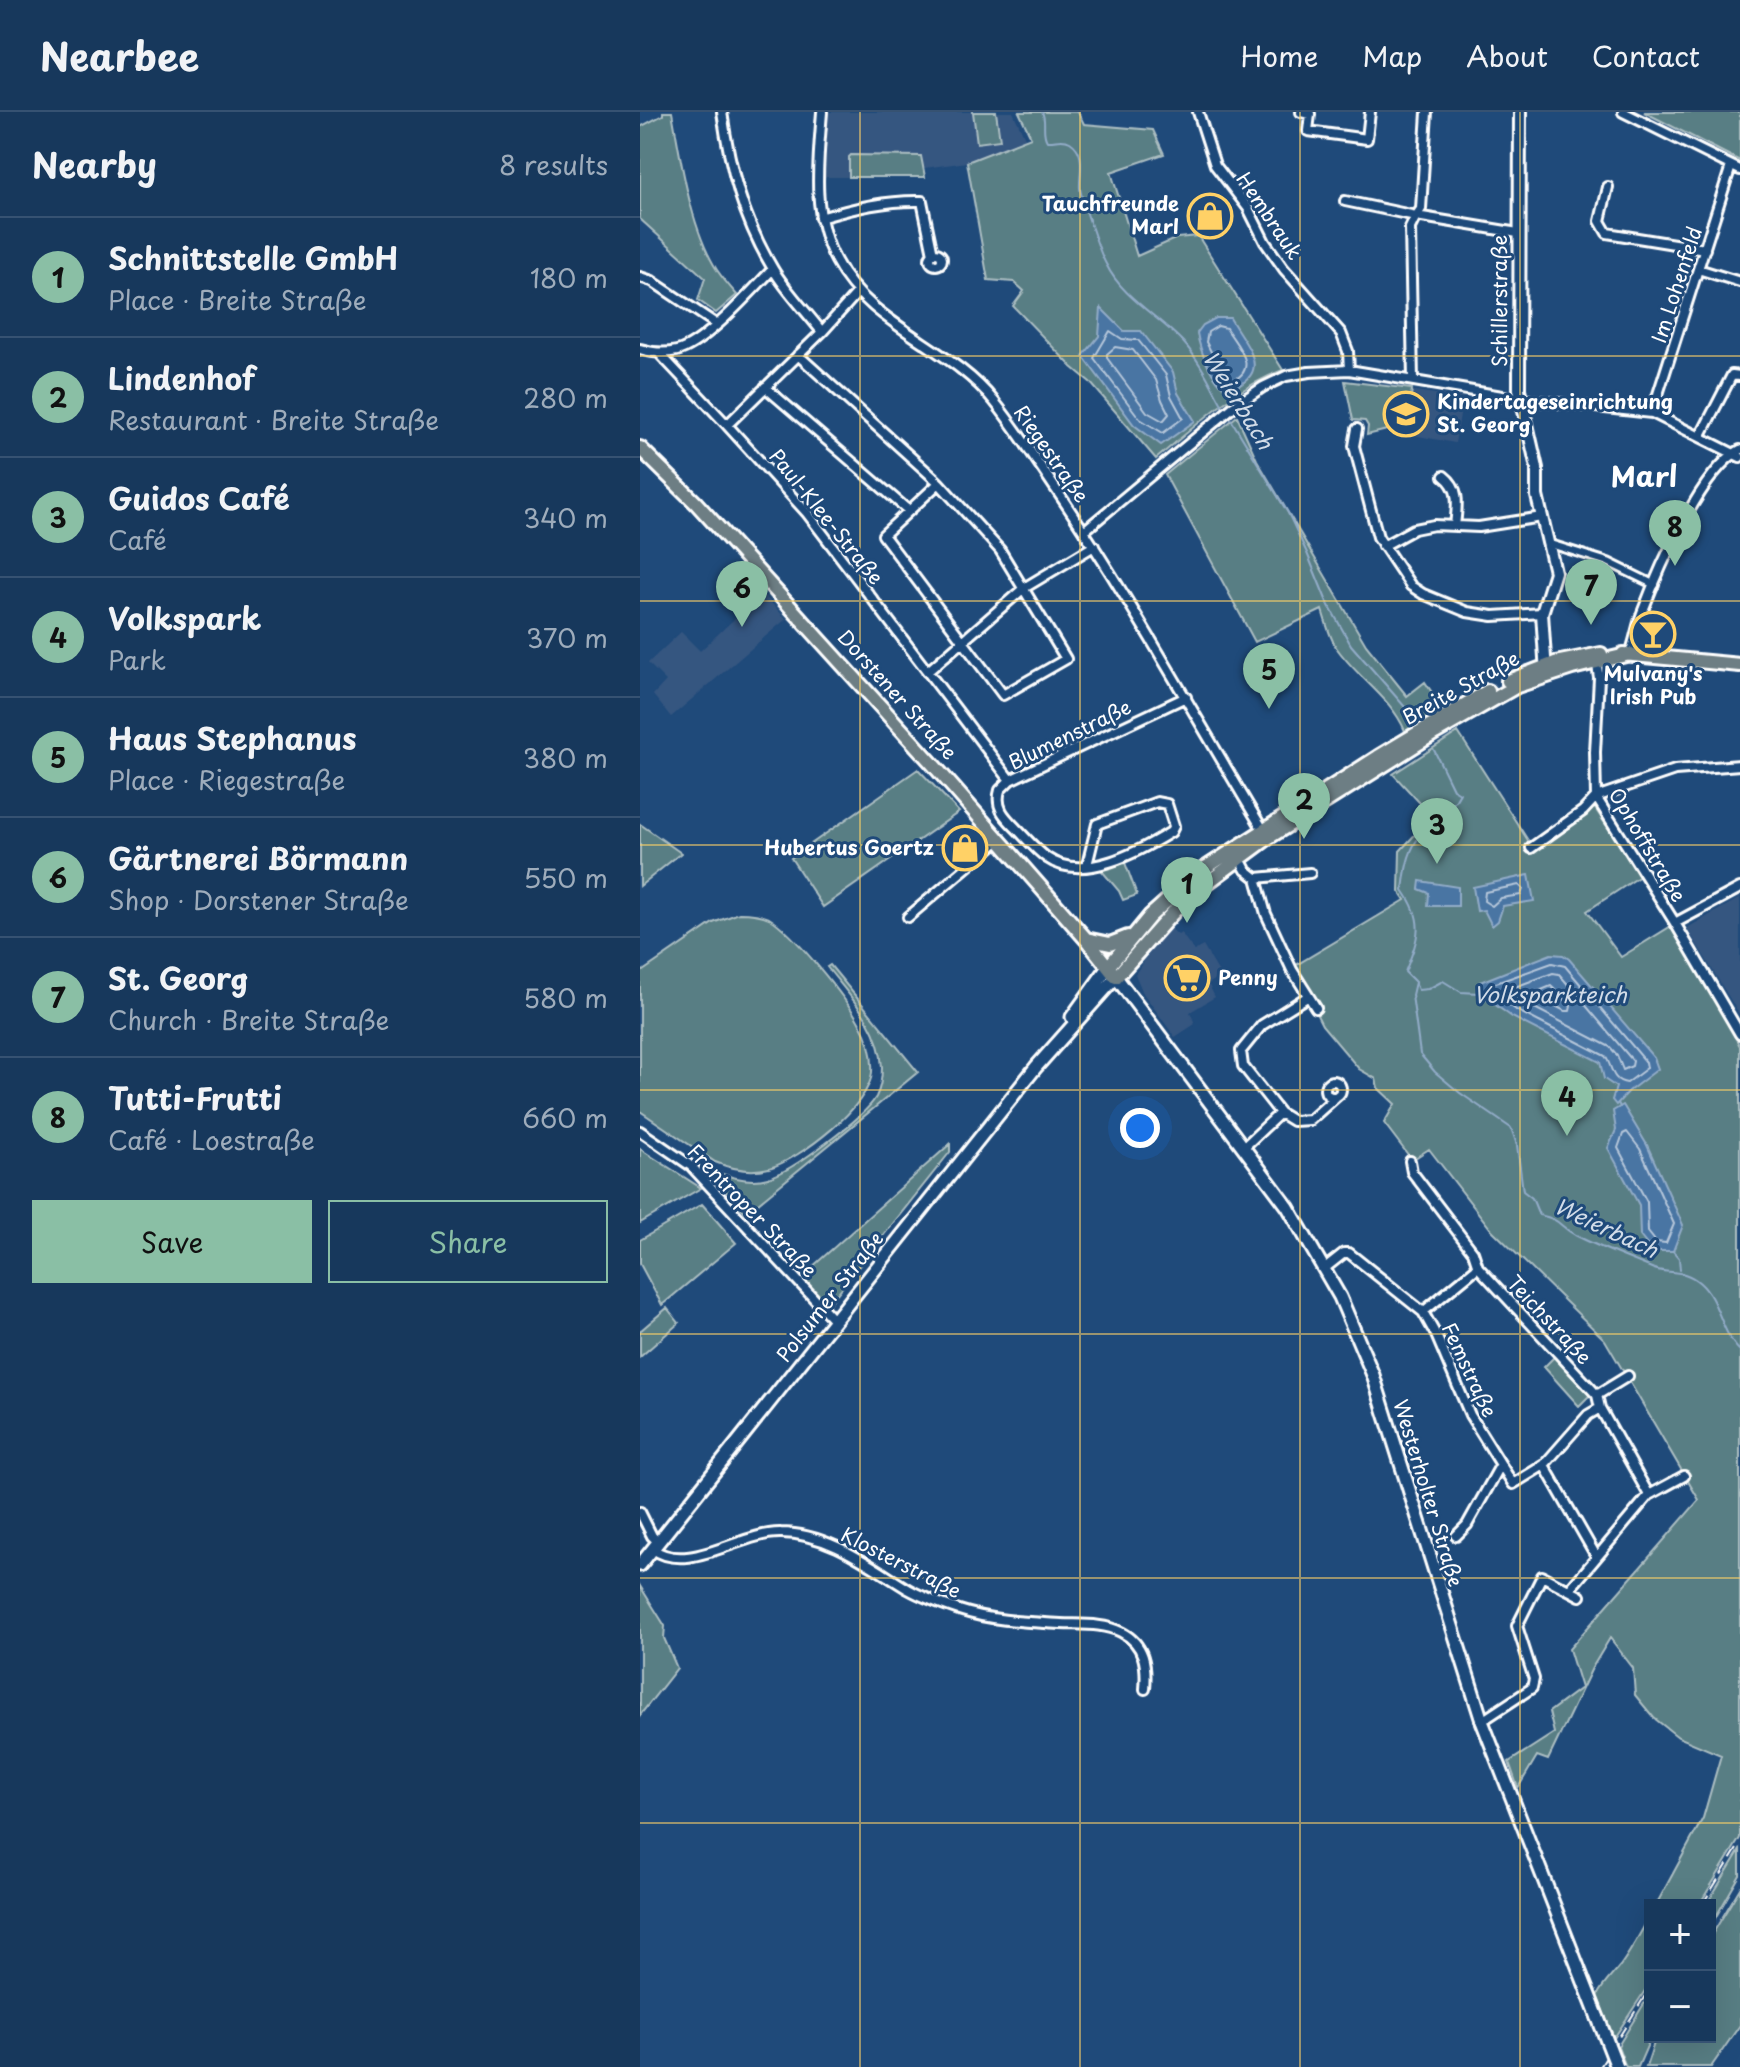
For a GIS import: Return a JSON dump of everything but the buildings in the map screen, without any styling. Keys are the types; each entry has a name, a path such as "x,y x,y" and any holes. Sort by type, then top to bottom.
{"main road":[{"name":"Dorstener Straße","path":"640,448 729,538 1000,839 1112,972"},
{"name":"Breite Straße","path":"1112,972 1134,934 1176,891 1481,704 1546,670 1596,658 1630,654 1740,665"},
{"name":"Breite Straße","path":"1112,972 1184,900 1237,854"},
{"path":"1086,939 1110,944 1134,934"},
{"name":"Polsumer Straße","path":"640,1565 1049,1051 1084,997 1112,972"},
{"name":"Westerholter Straße","path":"1112,972 1288,1207 1325,1268 1351,1321 1373,1375 1482,1721 1617,2067"}],"street":[{"path":"722,112 732,175 747,215 773,269 822,332"},
{"name":"Riegestraße","path":"822,112 818,177 820,218 835,261 858,292 980,385 1001,409 1094,546 1266,834"},
{"name":"Hembrauk","path":"1198,112 1215,165 1248,208 1265,242 1284,269 1341,333 1348,351 1349,370"},
{"path":"1301,112 1310,114 1308,131 1367,139 1370,112"},
{"path":"1413,380 1410,228 1421,209 1427,112"},
{"name":"Schillerstraße","path":"1520,112 1520,399 1537,468 1537,496 1555,572 1542,613 1546,670"},
{"path":"1623,112 1736,168"},
{"name":"Im Lohenfeld","path":"1652,413 1698,269 1736,168"},
{"path":"1608,187 1600,221 1607,233 1705,249"},
{"path":"820,218 861,206 922,201 933,254"},
{"path":"1345,201 1518,233"},
{"path":"640,349 659,353 689,346 773,269"},
{"path":"1698,269 1740,282"},
{"path":"640,277 652,281 716,324"},
{"path":"727,425 822,332 858,292"},
{"name":"Paul-Klee-Straße","path":"659,353 807,513 1010,780"},
{"path":"798,355 939,483 1000,550 1024,588 1066,659 1003,695 883,535 939,483"},
{"path":"1084,531 1221,416 1263,387 1286,376 1349,370 1520,399 1652,413 1737,454 1702,490 1641,614 1630,654"},
{"path":"1700,437 1732,375 1740,376"},
{"path":"765,387 909,511"},
{"path":"1357,429 1354,446 1378,537 1411,586 1444,605 1467,612 1493,616 1542,613"},
{"path":"1444,476 1453,483 1458,497 1455,526"},
{"path":"1383,546 1414,529 1434,525 1479,527 1542,517"},
{"path":"1547,543 1608,562 1655,585"},
{"path":"927,672 1024,588 1094,546"},
{"name":"Ophoffstraße","path":"1596,658 1599,678 1596,797 1740,1034"},
{"name":"Blumenstraße","path":"1087,865 1097,824 1157,802 1167,804 1174,826 1171,832 1127,857 1108,864 1087,865 1060,864 1048,859 1004,816 998,807 1000,790 1010,780 1186,697"},
{"path":"1531,848 1583,811 1596,797 1675,770 1740,765"},
{"path":"908,917 1000,839"},
{"path":"1237,854 1246,870 1256,878 1266,914 1307,997 1316,1008"},
{"path":"1256,878 1310,873"},
{"path":"1675,923 1740,888"},
{"path":"1307,997 1262,1025 1241,1051 1243,1066 1280,1113 1293,1121 1310,1120 1338,1095"},
{"path":"1245,1146 1280,1113"},
{"name":"Frentroper Straße","path":"640,1131 691,1166 834,1320"},
{"name":"Teichstraße","path":"1410,1161 1412,1172 1473,1252 1478,1267 1597,1395 1600,1408 1649,1495"},
{"name":"Femstraße","path":"1325,1268 1344,1253 1349,1253 1423,1312 1470,1415 1513,1484 1544,1465"},
{"path":"1423,1312 1478,1267"},
{"path":"1597,1395 1628,1376"},
{"path":"1596,1556 1544,1465 1588,1415 1600,1408"},
{"path":"1456,1536 1467,1525 1500,1466"},
{"path":"1570,1589 1649,1495 1684,1476"},
{"path":"640,1512 656,1546"},
{"name":"Klosterstraße","path":"656,1546 663,1557 692,1556 723,1549 754,1536 784,1533 829,1544 910,1590 963,1611 1011,1621 1101,1626 1123,1633 1139,1648 1146,1662 1145,1689"},
{"path":"1482,1721 1532,1688 1534,1679 1517,1626 1542,1576 1580,1596"}],"shaded area":[{"path":"828,112 1013,112 1025,138 967,162 924,168 925,177 825,177"},
{"name":"Kindertageseinrichtung St. Georg","path":"1345,381 1463,398 1455,443 1387,430 1367,435 1365,421 1353,420"},
{"path":"762,593 786,619 671,717 653,695 666,681 648,663 681,632 700,651"},
{"path":"1740,898 1740,1014 1739,1014 1687,928"},
{"path":"1168,927 1178,935 1181,933 1194,951 1203,946 1221,976 1208,984 1215,997 1190,1012 1195,1024 1175,1037 1143,993 1135,974"}],"green space":[{"path":"663,112 672,112 688,193 700,234 717,270 737,295 716,313 698,300 705,278 640,219 640,127 663,115"},
{"path":"973,112 996,112 1000,140 977,143"},
{"path":"1019,112 1078,112 1084,124 1153,130 1164,154 1111,172 1137,256 1177,238 1198,236 1283,370 1232,397 1156,459 1090,382 1013,306 1024,291 1014,282 988,280 967,162 1031,137"},
{"path":"1644,112 1740,112 1740,161"},
{"path":"851,155 921,156 925,177 849,177"},
{"path":"1345,381 1412,389 1406,433 1387,430 1367,435 1365,421 1353,420"},
{"path":"1237,416 1257,460 1366,645 1407,696 1425,682 1443,709 1405,731 1382,697 1336,647 1322,610 1255,642 1165,475"},
{"path":"1458,732 1531,845 1594,807 1640,876 1587,911 1621,957 1673,925 1740,1046 1740,1838 1703,1899 1659,1899 1703,1818 1721,1755 1678,1737 1654,1718 1635,1695 1633,1668 1610,1638 1592,1668 1548,1760 1537,1756 1518,1788 1509,1762 1554,1733 1549,1712 1581,1688 1569,1649 1699,1500 1605,1340 1490,1228 1429,1149 1412,1160 1384,1123 1395,1104 1378,1088 1376,1079 1359,1069 1322,1025 1293,967 1405,900 1399,891 1400,851 1432,816 1393,774"},
{"path":"918,769 959,812 823,907 791,858"},
{"path":"640,824 681,853 640,886"},
{"path":"1124,860 1137,895 1123,900 1102,871"},
{"path":"739,913 769,918 805,951 860,1024 872,1066 869,1085 847,1115 798,1154 769,1168 755,1170 715,1162 640,1111 640,973 713,923"},
{"path":"830,965 918,1072 746,1213 703,1167 743,1179 768,1178 810,1155 843,1130 869,1106 879,1090 882,1067 876,1038 863,1013 827,967"},
{"path":"950,1144 950,1152 828,1305 802,1276"},
{"path":"640,1149 701,1188 640,1223"},
{"path":"702,1204 736,1243 662,1305 640,1264 640,1240"},
{"path":"667,1308 679,1323 640,1357 640,1331"},
{"path":"1556,1355 1592,1393 1579,1406 1544,1367"},
{"path":"640,1586 665,1626 664,1638 677,1668 640,1715"},
{"path":"1740,1850 1740,1875 1716,1917 1716,1899 1710,1899"},
{"path":"1740,1888 1740,2025 1711,2067 1646,2067 1654,2043 1716,2043 1716,1928"},
{"path":"1644,1926 1644,1992 1614,2038 1597,1996"},
{"path":"1644,2004 1644,2043 1648,2043 1638,2067 1626,2067 1618,2046"}],"water":[{"path":"1101,308 1124,331 1141,331 1173,372 1178,393 1195,421 1161,445 1134,425 1083,356 1099,336"},
{"path":"1216,318 1230,318 1253,359 1254,368 1250,376 1228,391 1208,365 1197,333 1203,325"},
{"path":"1529,875 1534,901 1503,906 1498,921 1492,926 1484,910 1477,911 1473,887"},
{"path":"1420,881 1458,887 1458,906 1428,906 1429,893 1419,889"},
{"name":"Volksparkteich","path":"1551,954 1569,959 1654,1058 1658,1069 1616,1105 1612,1100 1616,1087 1604,1079 1600,1062 1512,1017 1479,993 1480,982"},
{"path":"1623,1105 1647,1145 1683,1225 1673,1251 1652,1251 1640,1236 1639,1205 1608,1148 1616,1130 1613,1111"}],"waterway":[{"name":"Weierbach","path":"1042,112 1047,141 1067,141 1079,152 1081,194 1113,276 1183,342 1201,366 1225,410"},
{"name":"Weierbach","path":"1229,416 1288,513 1327,602 1351,645 1418,722"},
{"name":"Weierbach","path":"1434,750 1453,789 1460,793 1417,840 1409,858 1403,890 1417,921 1416,940 1405,972 1415,982 1412,995 1420,1054 1435,1072 1460,1093 1511,1128 1517,1145 1523,1191 1532,1198 1539,1215 1614,1253 1660,1271 1694,1278 1707,1290 1728,1335 1740,1351"},
{"path":"1415,982 1418,990 1428,989 1443,981 1461,992 1479,993"},
{"path":"1618,1103 1620,1107"},
{"path":"1673,1251 1679,1258 1680,1270"}],"railway":[{"path":"1706,1899 1740,1844"},
{"path":"1600,2067 1644,1997"}],"place":[{"name":"Tauchfreunde Marl","path":"1210,216"},
{"name":"Kindertageseinrichtung St. Georg","path":"1406,414"},
{"name":"Tutti-Frutti","path":"1675,566"},
{"name":"St. Georg","path":"1591,625"},
{"name":"Gärtnerei Börmann","path":"742,627"},
{"name":"Mulvany's Irish Pub","path":"1653,634"},
{"name":"Haus Stephanus","path":"1269,709"},
{"name":"Lindenhof","path":"1304,839"},
{"name":"Hubertus Goertz","path":"965,848"},
{"name":"Guidos Café","path":"1437,864"},
{"name":"Schnittstelle GmbH","path":"1187,923"},
{"name":"Penny","path":"1187,978"},
{"name":"Volkspark","path":"1567,1136"}],"district":[{"name":"Marl","path":"1644,477"}]}
